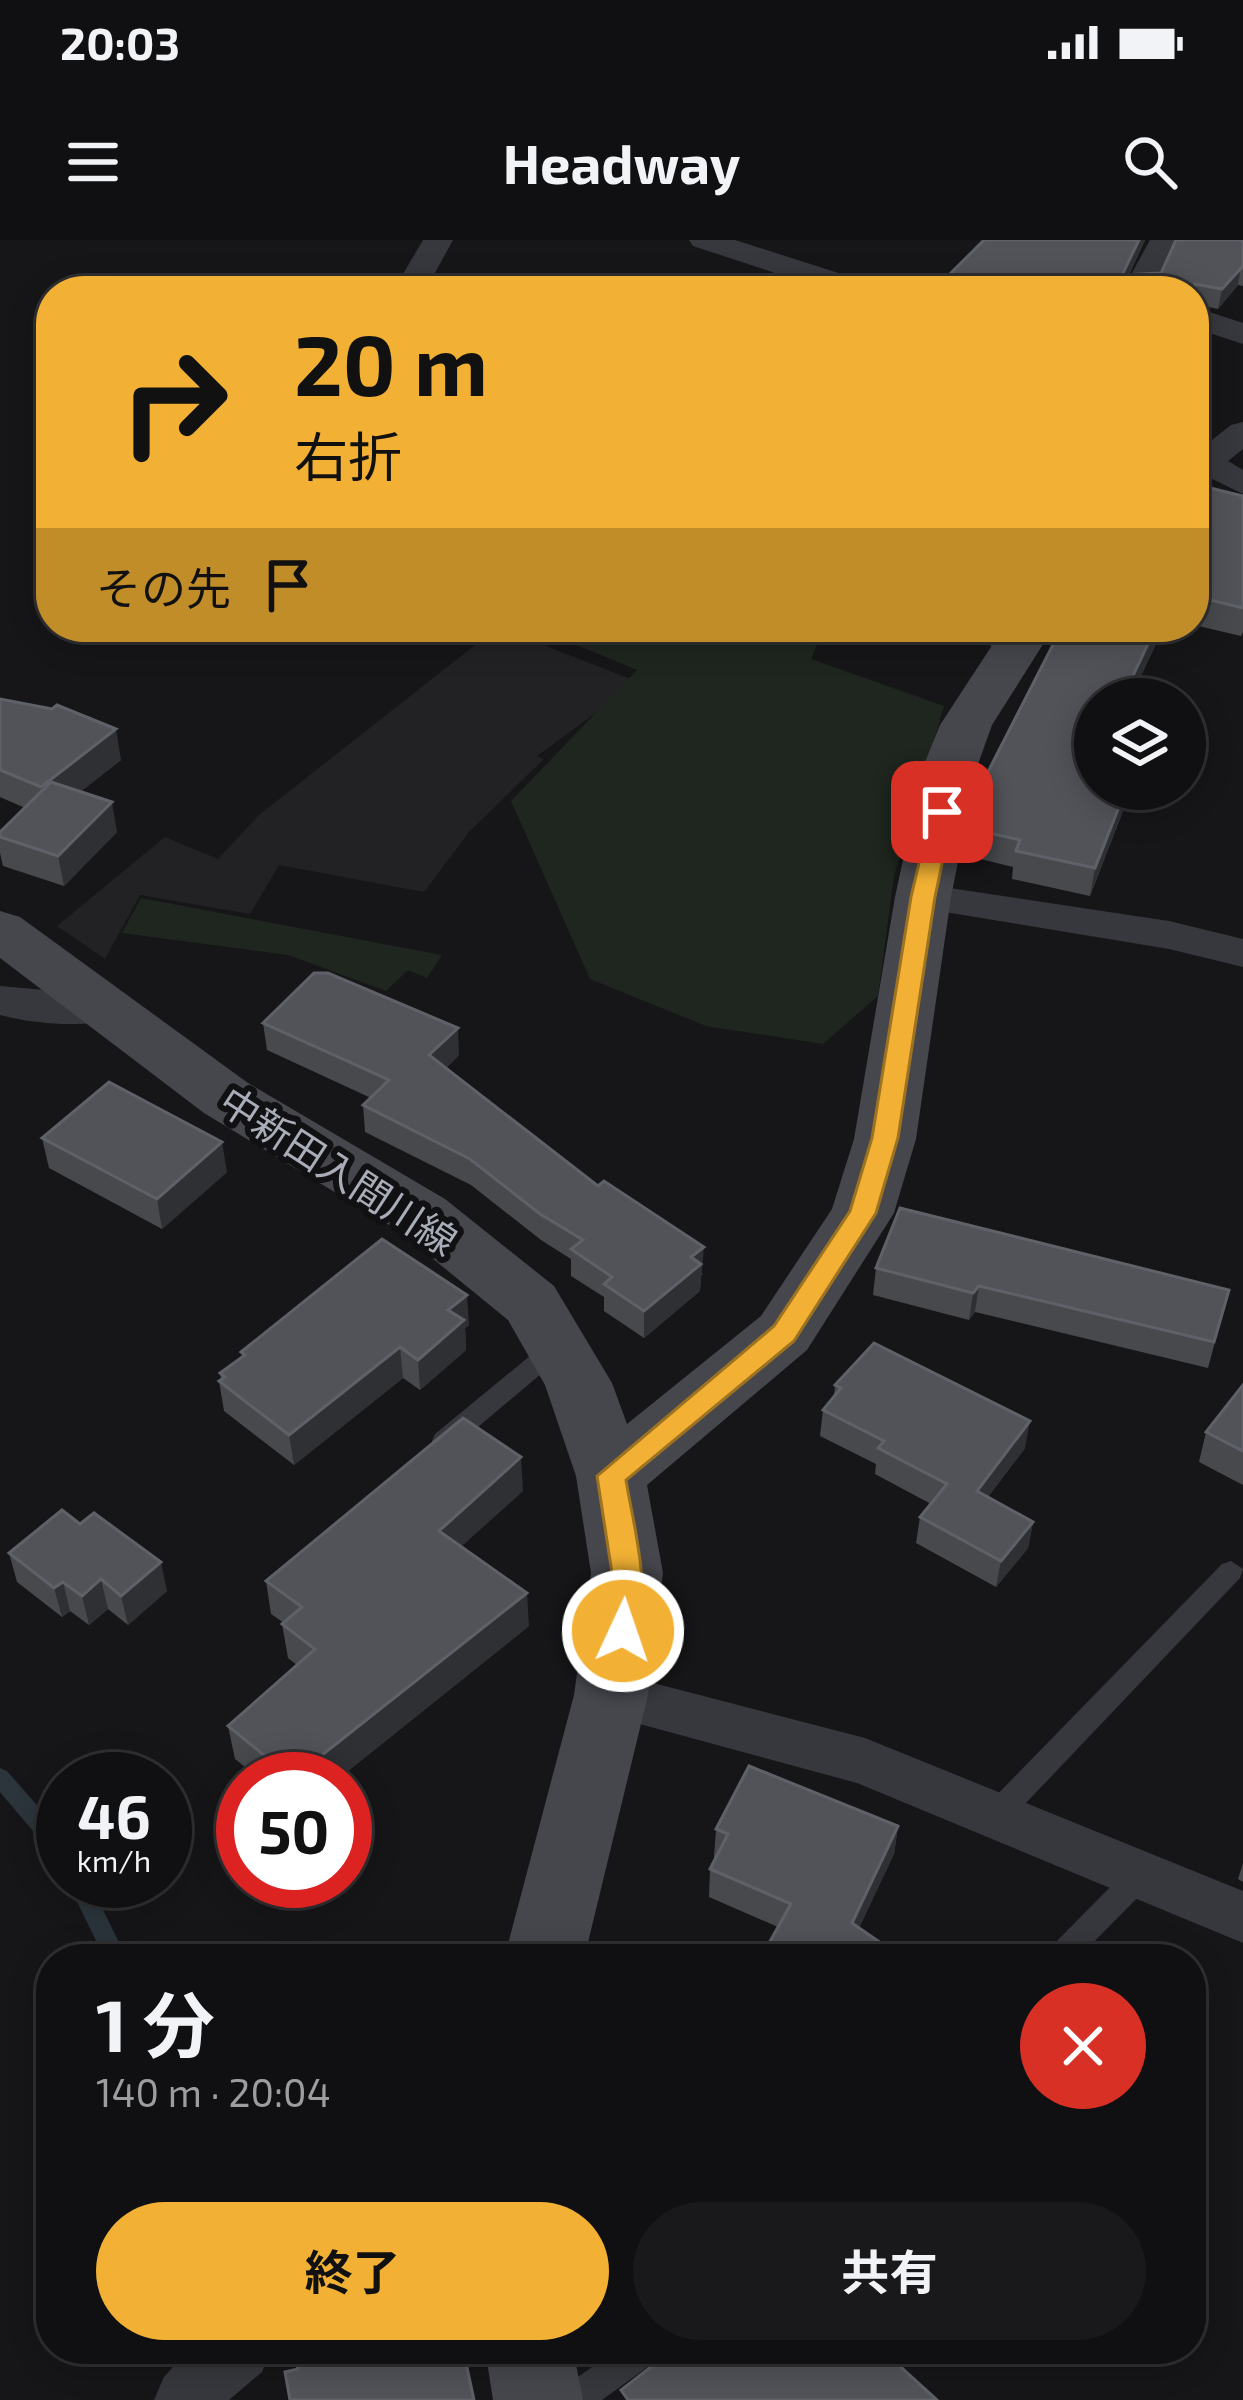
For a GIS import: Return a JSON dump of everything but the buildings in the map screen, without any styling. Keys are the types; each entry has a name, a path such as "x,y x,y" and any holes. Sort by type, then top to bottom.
{"main road":[{"path":"611,1476 784,1334 862,1213 885,1138 923,897 950,767 1005,642"},
{"name":"中新田入間川線","path":"0,930 101,1010 226,1098 422,1214 531,1304 578,1383 611,1476 627,1573 611,1695 548,1944"},
{"path":"532,2364 538,2400"}],"street":[{"path":"419,276 439,240"},
{"path":"704,240 816,276"},
{"path":"1146,276 1165,240"},
{"path":"1209,322 1243,334"},
{"path":"1209,453 1243,432"},
{"path":"1209,464 1243,484"},
{"path":"923,897 1169,935 1243,953"},
{"path":"0,1000 14,1006 101,1010"},
{"path":"611,1695 865,1762 1243,1917"},
{"path":"187,2400 221,2364"}],"lane":[{"path":"430,1453 557,1347"},
{"path":"996,1815 1231,1570"},
{"path":"1073,1944 1142,1874"},
{"path":"574,2400 625,2364"}],"shaded area":[{"path":"479,642 536,642 638,682 537,756 544,759 469,832 424,892 279,865 250,914 140,895 105,959 57,926 165,837 218,859 259,815"},
{"path":"569,642 818,642 811,659 944,706 894,876 878,996 823,1044 706,1026 590,979 511,801 637,670"},
{"path":"141,898 442,955 427,978 408,970 386,991 288,955 122,933"}],"waterway":[{"path":"0,1777 36,1819"},
{"path":"91,1908 109,1944"}],"route":[{"path":"623,1631 627,1573 611,1476 784,1334 862,1213 885,1138 923,897 942,812"}]}
